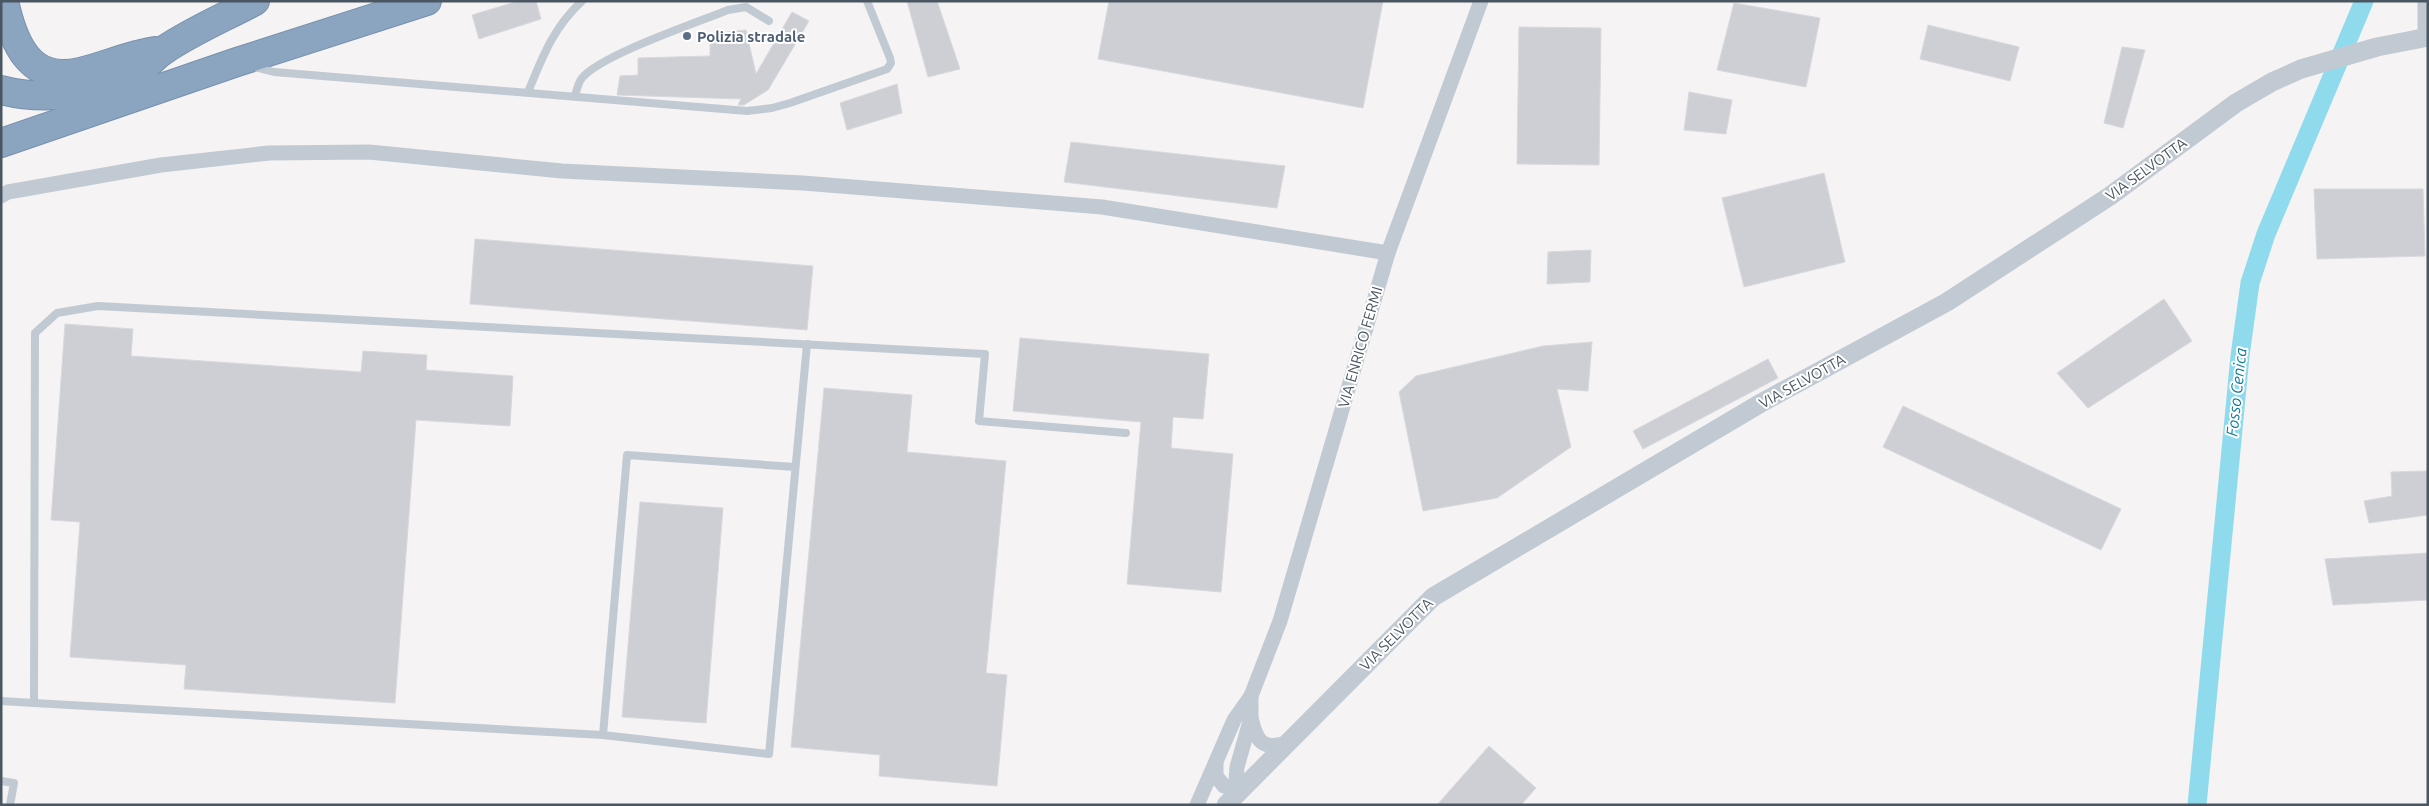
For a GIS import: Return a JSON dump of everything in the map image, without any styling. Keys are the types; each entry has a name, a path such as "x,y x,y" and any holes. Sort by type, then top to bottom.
{"highway":[{"path":"4,1 13,37 26,57 50,73 83,72 136,54 164,50"},
{"path":"1,90 31,96 58,96 89,90 115,82 142,69 164,50 255,1"},
{"path":"1,143 237,62 427,1"},
{"path":"1,129 65,122"}],"street":[{"name":"VIA ENRICO FERMI","path":"1197,805 1234,720 1251,696 1280,621 1388,253 1481,1"},
{"path":"2425,1 2426,37"},
{"name":"VIA SELVOTTA","path":"1226,805 1433,597 1761,403 1946,302 2110,196 2236,104 2272,82 2301,69 2426,37"},
{"path":"1,196 8,192 161,165 268,153 369,152 562,171 803,183 1102,207 1388,253"},
{"name":"VIA ENRICO FERMI","path":"1251,696 1251,718 1255,735 1262,744 1274,747 1287,743"},
{"name":"VIA ENRICO FERMI","path":"1243,788 1236,780 1237,767 1251,718"},
{"path":"1216,760 1216,776 1224,786 1243,788"}],"lane":[{"path":"528,92 550,38 582,1"},
{"path":"237,62 274,72 747,110 772,108 887,69 892,63 867,1"},
{"path":"575,96 577,86 593,68 617,55 728,10 746,8 769,21"},
{"path":"34,703 35,333 57,312 98,306 985,354 979,421 1126,432"},
{"path":"1,701 603,735 769,754 806,344"},
{"path":"603,735 627,455 795,467"},
{"path":"1,780 14,783 10,805"}],"building":[{"path":"518,1 536,1 541,19 479,39 472,15"},
{"path":"907,1 937,1 960,69 928,77"},
{"path":"1109,1 1383,1 1363,108 1098,59"},
{"path":"1734,3 1820,18 1806,87 1717,70"},
{"path":"792,12 809,21 768,90 744,105 738,105 741,99 617,95 620,76 638,75 638,58 710,56 710,34 746,30 756,74"},
{"path":"1928,25 2019,47 2010,81 1920,59"},
{"path":"1519,27 1601,28 1599,165 1517,164"},
{"path":"2122,47 2145,50 2123,128 2104,123"},
{"path":"897,84 902,113 847,130 840,103"},
{"path":"1689,92 1732,100 1726,134 1684,130"},
{"path":"1071,142 1285,166 1277,208 1064,182"},
{"path":"1824,173 1845,262 1744,287 1722,198"},
{"path":"2314,189 2423,189 2425,256 2317,259"},
{"path":"475,239 813,266 807,330 470,304"},
{"path":"1591,250 1590,282 1547,284 1548,252"},
{"path":"2164,299 2192,341 2088,408 2057,373"},
{"path":"65,324 133,329 131,356 361,372 363,351 427,355 426,370 513,376 510,426 416,420 395,703 184,689 186,665 70,657 80,522 51,520"},
{"path":"1020,338 1209,354 1203,419 1173,417 1171,448 1233,454 1221,592 1127,584 1141,422 1013,411"},
{"path":"1592,342 1588,391 1557,389 1571,447 1497,498 1423,511 1399,392 1416,376 1543,346"},
{"path":"1768,359 1778,378 1643,449 1633,431"},
{"path":"824,388 912,395 907,452 1006,461 986,673 1007,675 997,786 879,776 880,755 791,747"},
{"path":"1903,406 2121,509 2101,550 1883,447"},
{"path":"2428,471 2428,515 2369,523 2364,501 2392,496 2391,472"},
{"path":"640,502 723,508 706,723 622,717"},
{"path":"2428,553 2428,600 2333,605 2325,559"},
{"path":"1489,746 1536,788 1521,805 1437,805"}],"waterway":[{"name":"Fosso Cenica","path":"2197,805 2240,356 2250,283 2266,234 2364,1"}],"place":[{"name":"Polizia stradale","path":"687,36"}]}
